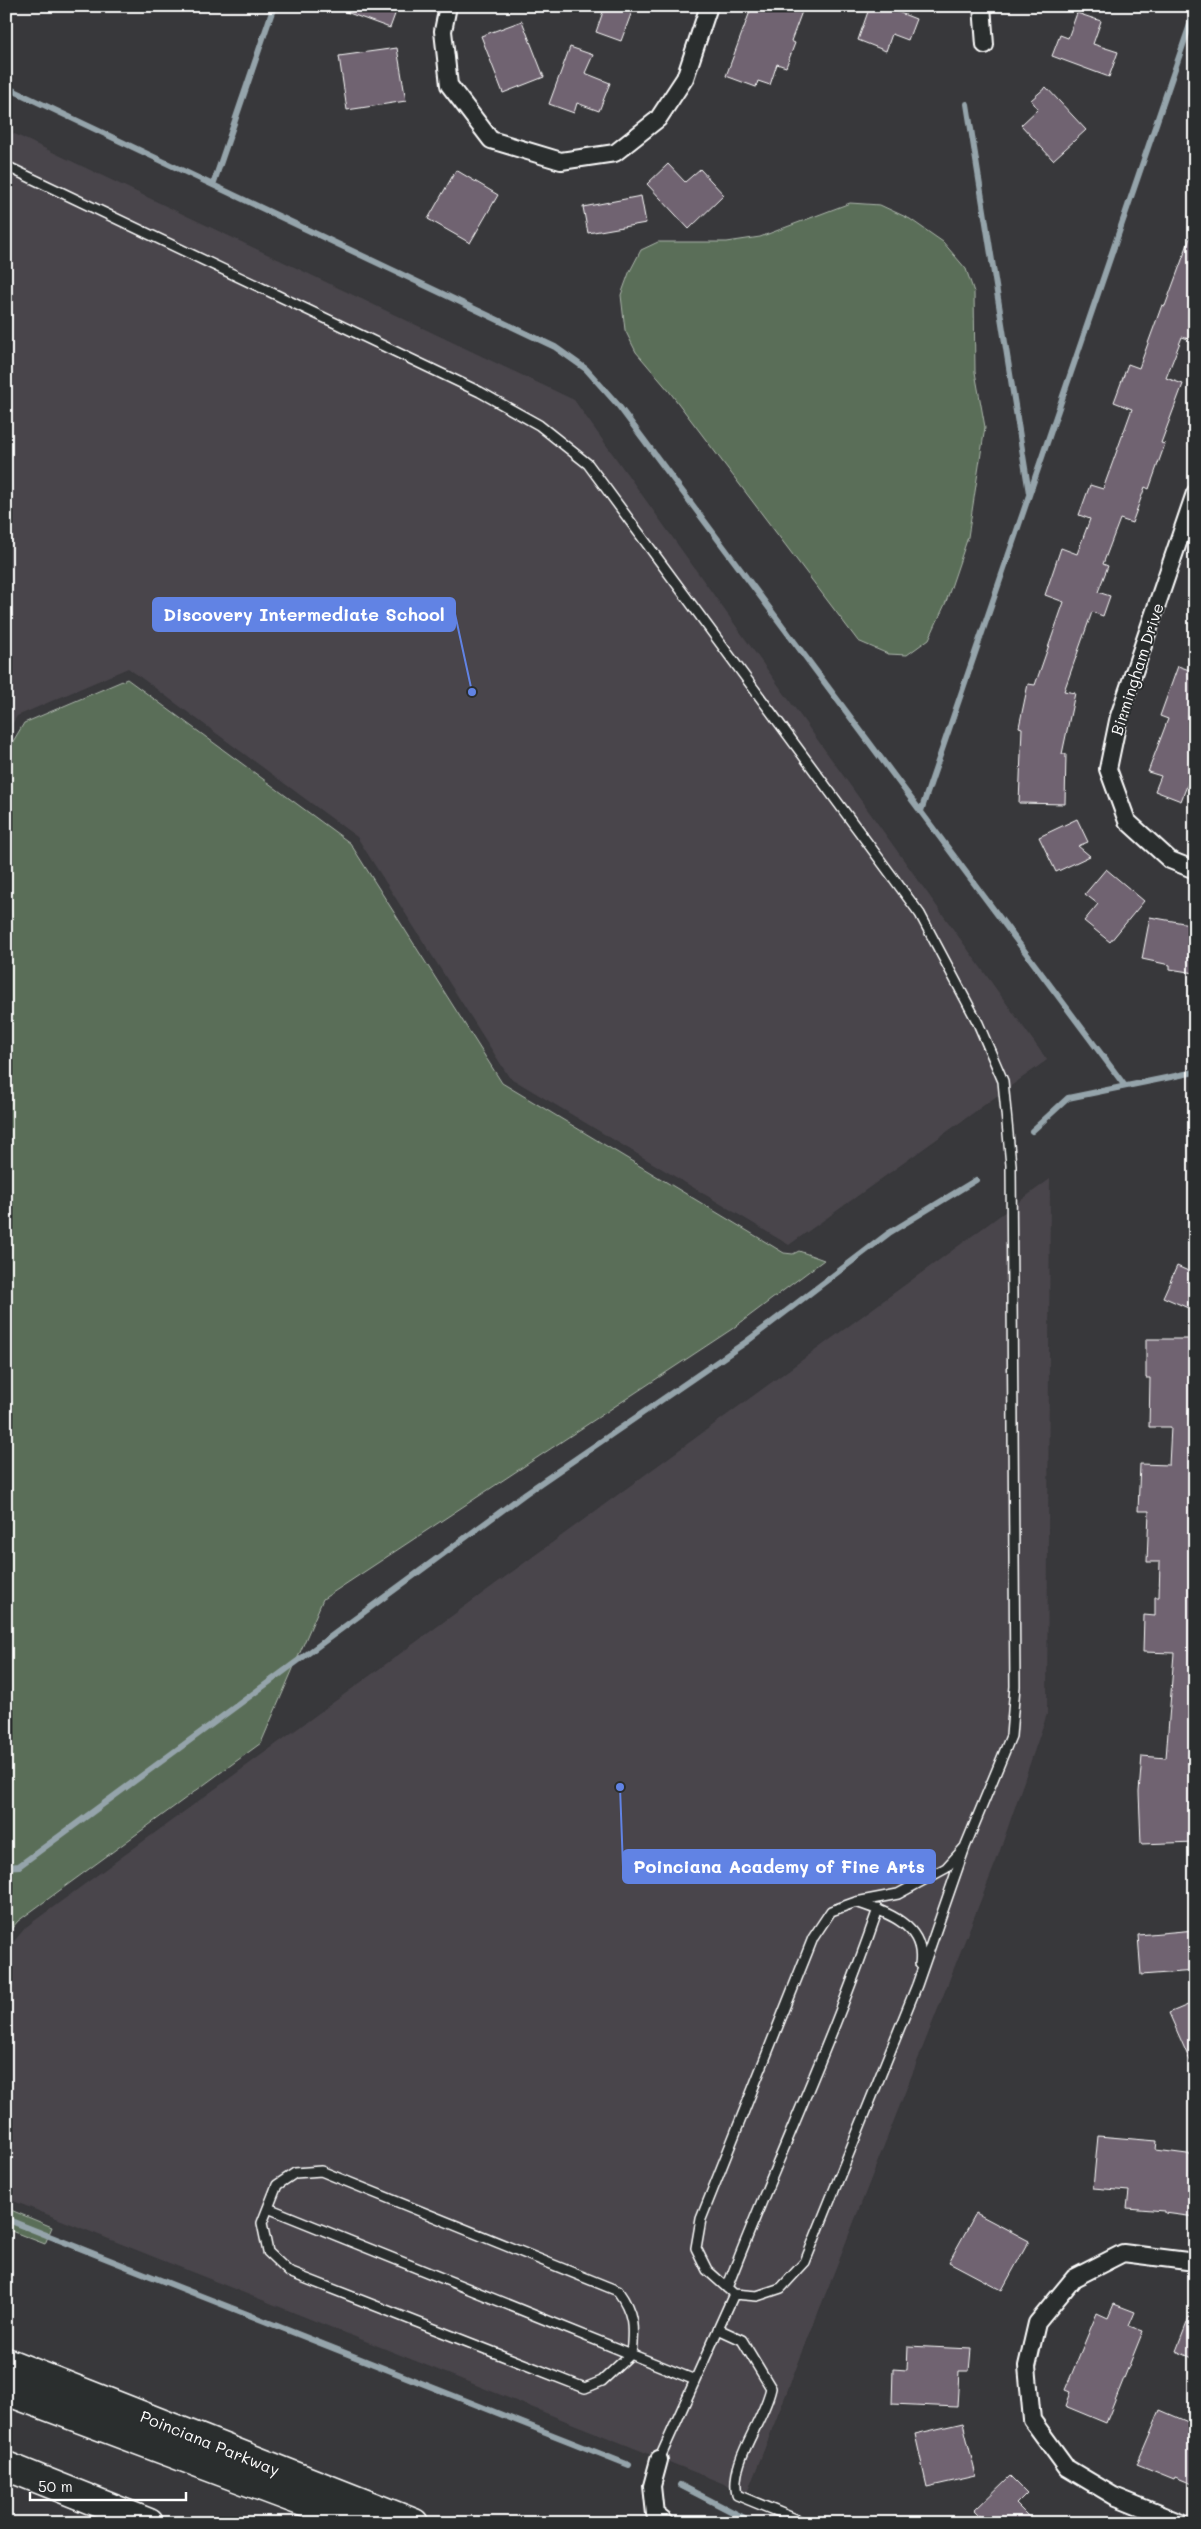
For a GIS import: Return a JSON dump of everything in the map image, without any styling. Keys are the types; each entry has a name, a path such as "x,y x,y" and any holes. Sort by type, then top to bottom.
{"highway":[{"name":"Poinciana Parkway","path":"6,2362 414,2523"},
{"name":"Poinciana Parkway","path":"6,2391 359,2523"},
{"path":"6,2466 149,2523"}],"street":[{"path":"448,6 443,31 449,85 491,140 561,161 615,153 658,119 685,78 709,6"},
{"path":"982,6 986,45"},
{"name":"Birmingham Drive","path":"1195,493 1119,716 1108,769 1127,821 1170,860 1195,870"},
{"path":"1181,2523 1114,2496 1067,2468 1032,2420 1027,2366 1037,2323 1074,2278 1123,2253 1195,2262"},
{"path":"659,2460 652,2486 656,2514 666,2523"}],"lane":[{"path":"6,166 480,392 539,425 588,464 920,914 978,1023 1003,1081 1011,1165 1016,1686 1011,1736 965,1847 917,1985 805,2262 781,2288 757,2296 731,2291 707,2270 696,2248 701,2219 813,1938 831,1911 856,1902 898,1894 946,1868 965,1847"},
{"path":"856,1902 878,1909 911,1928 922,1952 917,1985"},
{"path":"659,2460 718,2329 761,2200 802,2108 878,1909"},
{"path":"320,2171 618,2291 628,2305 634,2330 631,2354 602,2381 585,2388 289,2272 268,2252 262,2223 277,2185 295,2173 320,2171"},
{"path":"268,2208 695,2380"},
{"path":"718,2329 742,2340 771,2388 740,2465 734,2484 737,2495 804,2523"}],"shaded area":[{"path":"6,130 574,400 1047,1060 789,1245 509,1077 357,837 128,668 17,716 6,734"},
{"path":"1050,1179 1047,1714 997,1859 747,2493 6,2198 6,1951 26,1927"}],"green space":[{"path":"850,203 880,205 910,219 943,242 966,269 974,292 975,372 985,427 968,537 946,602 929,639 907,655 888,654 858,641 669,391 636,352 625,330 621,295 629,273 641,250 658,242 727,242 760,237"},
{"path":"127,679 350,843 502,1083 784,1253 793,1254 799,1251 824,1260 732,1329 323,1599 261,1743 18,1921 6,1935 6,753 24,723"},
{"path":"6,2208 52,2227 45,2244 6,2229"}],"building":[{"path":"335,6 398,6 390,28 335,8"},
{"path":"605,6 634,6 621,41 596,32"},
{"path":"752,6 804,6 791,41 795,43 786,67 777,64 770,85 758,81 756,87 726,76"},
{"path":"870,6 882,6 916,19 908,40 892,34 886,51 858,40"},
{"path":"1077,13 1101,21 1093,44 1118,52 1109,77 1052,56 1060,35 1068,38"},
{"path":"522,21 544,77 503,93 481,36"},
{"path":"570,47 593,55 585,73 610,83 599,111 577,103 574,113 549,104"},
{"path":"397,48 406,101 347,110 339,56"},
{"path":"1046,87 1086,130 1053,160 1021,125 1038,109 1031,100"},
{"path":"668,164 685,182 700,169 724,195 689,229 647,184"},
{"path":"456,170 498,195 470,243 428,219"},
{"path":"641,196 646,223 588,233 583,207"},
{"path":"1193,230 1195,230 1195,341 1182,337 1166,378 1183,384 1161,443 1165,444 1149,489 1145,487 1132,523 1120,519 1103,564 1108,566 1098,592 1110,596 1103,616 1092,612 1064,691 1075,693 1062,754 1066,754 1065,804 1019,803 1022,728 1019,727 1028,684 1035,685 1064,602 1045,595 1061,548 1077,554 1090,519 1079,515 1090,485 1103,489 1132,409 1114,402 1128,364 1139,368 1162,305 1165,306"},
{"path":"1178,666 1195,672 1195,765 1181,801 1155,791 1161,776 1148,772 1168,719 1160,716"},
{"path":"1077,819 1088,842 1078,846 1090,856 1056,872 1039,837"},
{"path":"1106,869 1144,901 1110,942 1084,921 1098,904 1085,894"},
{"path":"1150,917 1195,925 1195,973 1170,969 1170,965 1142,959"},
{"path":"1177,1266 1195,1274 1195,1311 1163,1297"},
{"path":"1146,1339 1195,1339 1195,1842 1141,1844 1139,1792 1142,1756 1166,1758 1174,1653 1143,1652 1144,1615 1155,1616 1155,1597 1159,1597 1160,1562 1147,1562 1149,1511 1138,1511 1140,1464 1169,1465 1171,1427 1149,1427 1150,1378 1146,1378"},
{"path":"1195,1930 1195,1971 1141,1975 1138,1935"},
{"path":"1195,2002 1195,2072 1169,2013"},
{"path":"1098,2136 1157,2141 1156,2150 1195,2155 1195,2217 1165,2213 1165,2211 1127,2208 1129,2191 1093,2188"},
{"path":"976,2213 1029,2241 1002,2290 949,2262"},
{"path":"1114,2304 1135,2312 1129,2326 1143,2331 1106,2423 1065,2406 1070,2392 1065,2390 1097,2313 1108,2318"},
{"path":"1195,2306 1195,2359 1176,2351"},
{"path":"908,2346 971,2349 969,2371 959,2371 957,2407 892,2404 893,2369 907,2370"},
{"path":"1160,2410 1195,2425 1195,2485 1175,2477 1174,2479 1137,2464"},
{"path":"963,2423 976,2476 927,2487 915,2434"},
{"path":"1010,2476 1027,2493 1016,2504 1035,2523 986,2523 974,2511"}],"waterway":[{"path":"213,185 274,6"},
{"path":"921,811 1195,10"},
{"path":"6,87 555,347 586,369 618,405 1125,1086"},
{"path":"967,104 1029,493"},
{"path":"1032,1131 1068,1098 1195,1072"},
{"path":"6,1867 19,1866 526,1493 746,1342 889,1233 976,1180"},
{"path":"6,2219 629,2465"},
{"path":"680,2485 754,2523"}],"place":[{"name":"Discovery Intermediate School","path":"472,692"},
{"name":"Poinciana Academy of Fine Arts","path":"620,1787"}]}
